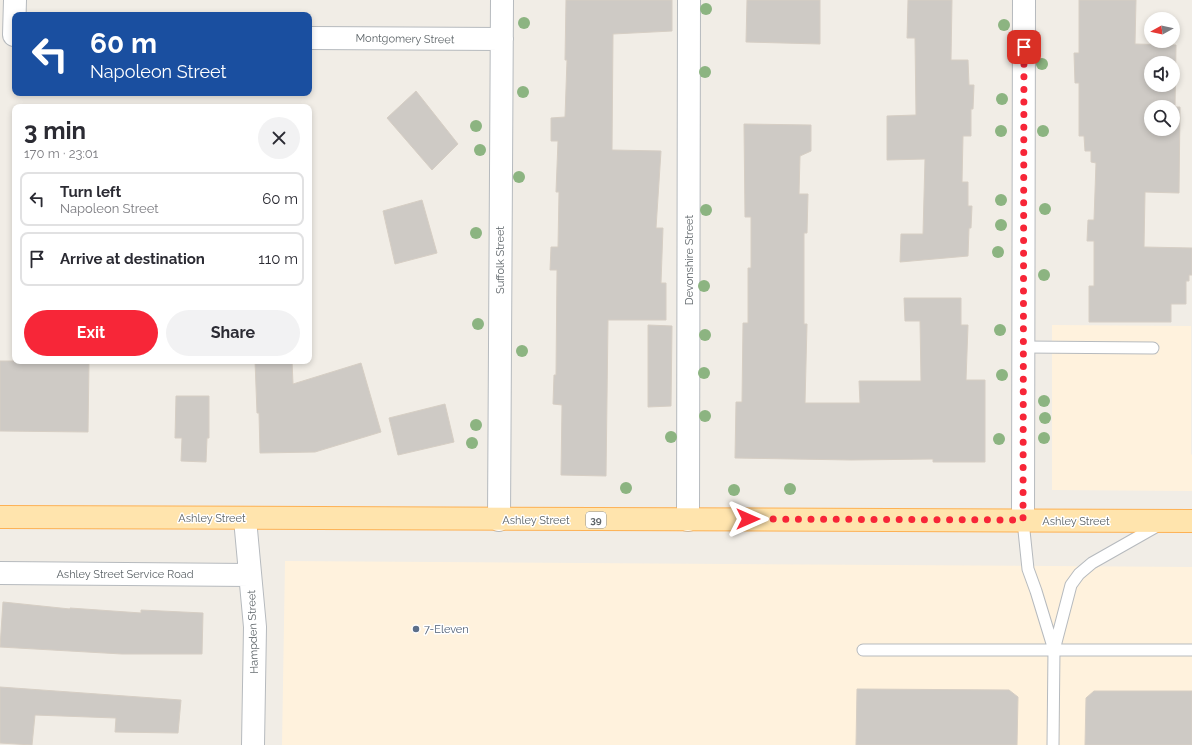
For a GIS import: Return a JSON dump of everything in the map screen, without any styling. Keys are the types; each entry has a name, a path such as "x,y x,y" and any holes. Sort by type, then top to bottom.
{"main road":[{"name":"Ashley Street","path":"0,517 499,520 801,519 1192,521"}],"street":[{"path":"13,12 15,0"},
{"name":"Suffolk Street","path":"499,520 502,0"},
{"name":"Devonshire Street","path":"688,520 689,0"},
{"path":"1023,520 1024,0"},
{"path":"10,35 12,21"},
{"name":"Montgomery Street","path":"312,38 502,39"},
{"name":"Hampden Street","path":"245,519 255,627 253,745"},
{"name":"Ashley Street Service Road","path":"0,573 250,575"}],"lane":[{"path":"1024,347 1153,348"},
{"path":"1023,520 1028,569 1054,650"},
{"path":"1053,745 1054,650 1071,584 1079,574 1092,563 1166,521"},
{"path":"863,650 1192,650"}],"shaded area":[{"path":"1052,325 1191,326 1192,491 1052,490"},
{"path":"285,561 1192,567 1192,745 282,745"}],"building":[{"path":"566,0 672,0 672,31 613,34 612,150 661,151 656,228 663,228 661,283 666,283 666,320 608,320 606,476 561,475 562,405 553,404 554,375 556,375 557,270 550,270 551,247 558,247 559,192 556,192 558,141 551,141 551,118 565,117 567,60 565,60"},
{"path":"747,0 820,0 820,44 746,42"},
{"path":"908,0 952,0 951,60 968,60 969,85 974,85 973,109 971,109 971,136 963,136 962,182 968,182 968,206 972,206 971,228 969,228 968,256 900,262 901,234 923,234 925,159 887,160 887,116 916,115 915,38 907,38"},
{"path":"1079,0 1136,0 1135,44 1144,44 1144,48 1176,48 1176,56 1144,56 1144,92 1175,92 1175,100 1144,100 1144,136 1180,136 1179,193 1145,192 1144,247 1192,248 1192,275 1189,275 1189,281 1186,281 1186,304 1171,304 1171,322 1089,322 1089,286 1094,286 1094,241 1087,241 1088,220 1094,220 1096,163 1091,162 1091,151 1085,151 1084,136 1079,136 1079,83 1075,83 1074,53 1079,53"},
{"path":"416,91 458,144 432,170 387,118"},
{"path":"744,124 811,125 811,151 800,156 799,194 808,194 807,233 804,233 804,324 807,324 805,403 860,403 859,381 921,381 920,321 905,321 904,298 961,298 961,325 968,325 966,380 985,380 985,462 933,462 933,459 851,460 735,458 736,402 742,402 743,323 748,323 748,268 751,268 751,217 745,217"},
{"path":"422,200 437,253 395,264 383,211"},
{"path":"648,325 672,326 671,406 648,407"},
{"path":"0,361 12,361 12,364 89,364 88,432 0,431"},
{"path":"361,363 381,432 315,452 260,453 259,413 257,413 255,364 292,364 293,384"},
{"path":"176,396 209,396 209,438 207,438 206,462 181,461 182,438 175,438"},
{"path":"445,404 454,442 398,455 389,418"},
{"path":"3,602 70,609 141,613 141,610 203,613 202,654 122,654 0,647"},
{"path":"0,687 181,700 178,733 115,732 116,718 35,715 32,745 0,743"},
{"path":"857,689 1009,690 1018,697 1017,745 856,745"},
{"path":"1094,691 1192,691 1192,745 1085,745 1086,698"}],"place":[{"name":"7-Eleven","path":"416,629"}],"route":[{"path":"748,519 1023,520 1024,47"}]}
